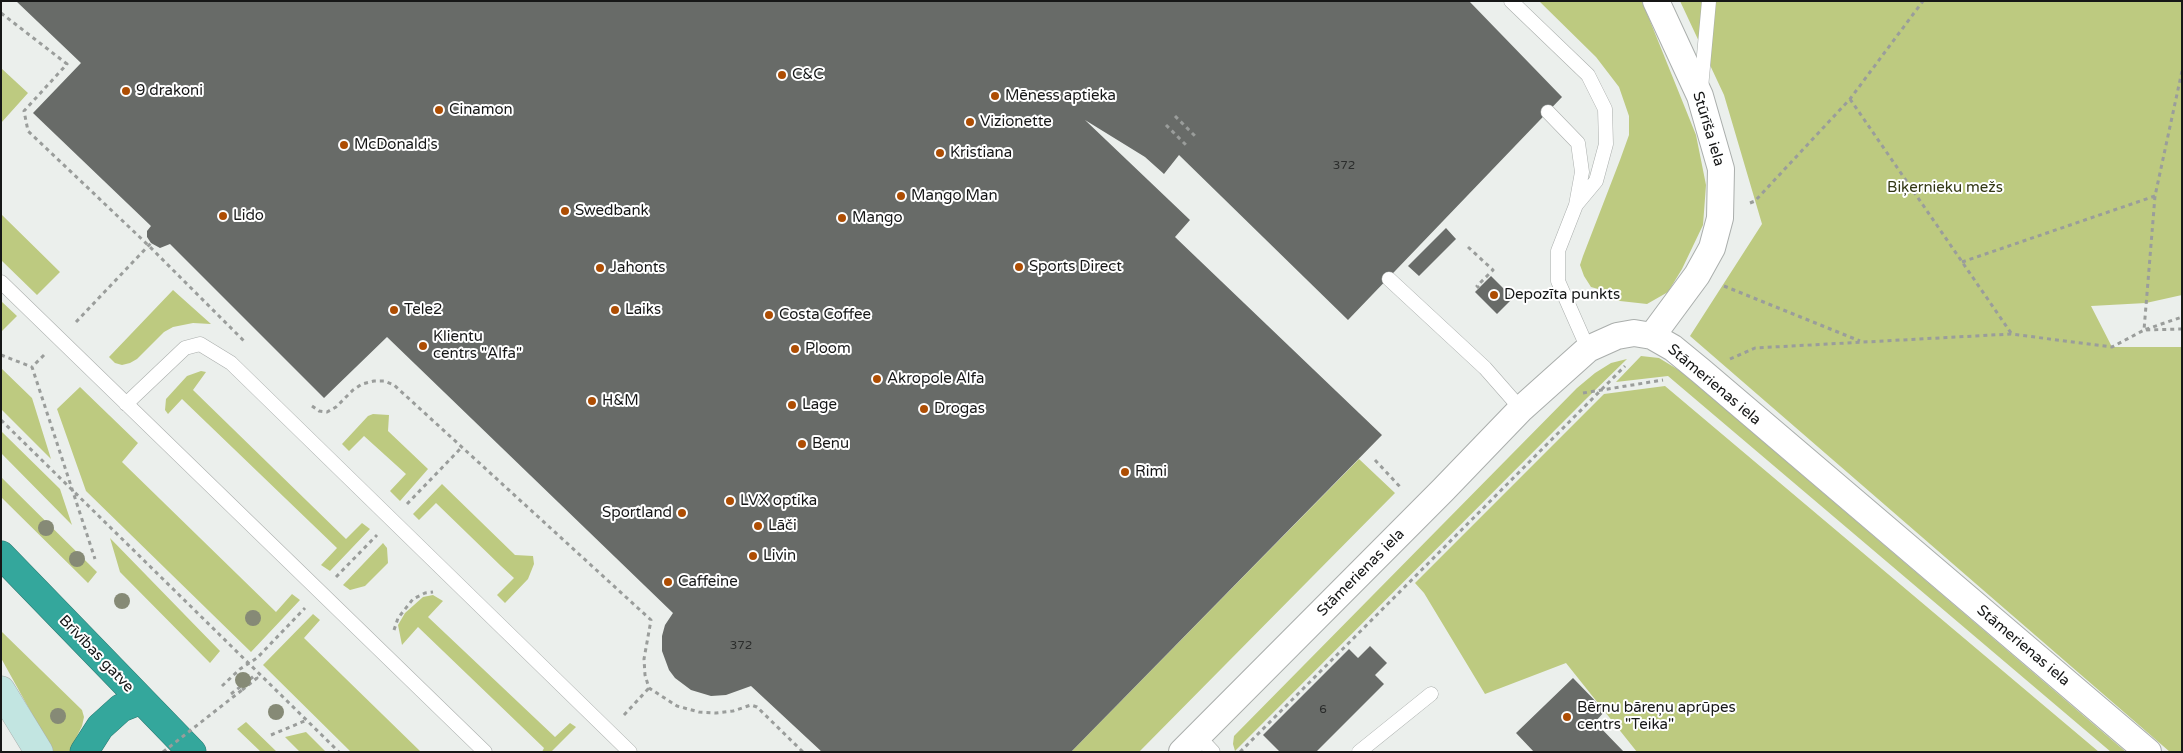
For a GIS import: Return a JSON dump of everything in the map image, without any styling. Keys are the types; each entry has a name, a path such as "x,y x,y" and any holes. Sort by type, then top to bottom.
{"highway":[{"name":"Brīvības gatve","path":"1,555 192,752"},
{"path":"84,752 100,727 121,708 140,700"}],"street":[{"name":"Stūrīša iela","path":"1652,336 1697,276 1712,248 1720,218 1721,169 1700,96 1656,1"},
{"name":"Stāmerienas iela","path":"1198,747 1521,409 1588,349 1617,336 1634,333 1652,336 1673,348 2148,752"},
{"path":"1,690 39,752"}],"lane":[{"path":"1511,1 1588,75 1605,109 1606,144 1596,181 1576,205"},
{"path":"1700,96 1709,1"},
{"path":"1548,112 1578,142 1582,172 1576,205 1558,251 1558,281 1588,349"},
{"path":"1389,279 1485,368 1521,409"},
{"path":"1,282 485,752"},
{"path":"126,404 185,348 200,344 231,363 630,752"},
{"path":"1358,752 1431,694"}],"path":[{"path":"1720,218 1755,201 1850,99 1923,2"},
{"path":"1,13 67,64 24,111 28,131 250,347"},
{"path":"2144,330 2155,196 2182,71"},
{"path":"1850,99 2011,334"},
{"path":"1175,116 1196,137"},
{"path":"1166,125 1188,147"},
{"path":"1962,262 2155,196"},
{"path":"1468,247 1493,270 1476,286 1479,288"},
{"path":"1697,276 1863,342"},
{"path":"1701,371 1755,348 2011,334 2112,347 2144,330 2182,317"},
{"path":"218,324 221,320"},
{"path":"2144,330 2182,330"},
{"path":"1240,752 1628,363 1652,336"},
{"path":"1,354 32,367"},
{"path":"306,401 319,411 327,412 336,407 362,384 384,381 394,385 651,620 644,659 645,675 650,688 677,706 699,712 733,711 751,705 757,707 803,752"},
{"path":"1,420 339,752"},
{"path":"391,521 462,447"},
{"path":"1375,460 1404,491"},
{"path":"337,584 333,580 380,532 384,537"},
{"path":"222,686 240,669 257,658 320,593"},
{"path":"396,639 394,624 414,600 425,593 438,593"},
{"path":"163,752 257,678 254,676 231,694"},
{"path":"618,721 650,688"},
{"path":"271,735 307,720"}],"green space":[{"path":"1539,1 1642,1 1696,135 1706,185 1703,225 1682,269 1668,292 1647,304 1611,300 1612,293 1591,287 1580,265 1629,135 1629,116 1619,87 1596,57"},
{"name":"Biķernieku mežs","path":"1680,1 2182,1 2182,295 2146,303 2091,306 2112,347 2182,347 2182,752 2170,752 1690,336 1762,224 1724,95"},
{"path":"1,68 28,93 1,123"},
{"path":"1,214 60,272 37,295 1,260"},
{"path":"173,290 211,324 193,323 173,327 164,332 137,359 122,365 115,363 109,357"},
{"path":"1,301 17,316 1,332"},
{"path":"1641,356 1659,358 1682,372 2126,752 2111,752 1668,376 1616,382"},
{"path":"1627,359 1235,751 1233,744 1234,736 1577,388 1611,363"},
{"path":"1,368 32,398 51,459 1,409"},
{"path":"201,371 206,372 193,390 346,539 362,523 370,529 330,571 321,565 337,548 182,399 168,414 165,410 166,399 187,376"},
{"path":"1665,386 2099,752 1637,752 1566,663 1485,694 1424,593 1415,583 1604,394"},
{"path":"80,387 138,443 122,462 276,612 292,594 300,600 251,652 86,491 57,409"},
{"path":"373,414 389,415 388,431 428,469 400,501 390,491 406,474 364,436 349,451 342,444 368,416"},
{"path":"1,431 60,489 72,525 1,453"},
{"path":"1359,459 1395,493 1139,752 1071,752"},
{"path":"1,477 97,572 88,583 1,497"},
{"path":"442,484 515,555 533,556 534,564 528,579 505,603 497,595 514,578 436,503 419,520 413,514"},
{"path":"110,538 220,651 210,663 120,572"},
{"path":"383,543 387,548 388,563 365,586 350,590 343,585"},
{"path":"433,595 443,601 428,617 555,737 570,723 576,727 551,752 542,752 544,748 418,627 402,645 398,625 405,613 423,597"},
{"path":"313,614 320,620 304,638 421,752 351,752 263,665"},
{"path":"1,631 82,710 84,717 82,726 69,752 53,752 1,658"},
{"path":"246,722 277,752 261,752 237,729"},
{"path":"306,732 326,752 300,752 285,737"}],"building":[{"name":"Akropole Alfa","path":"16,1 1469,1 1562,97 1348,320 1179,155 1164,174 1145,157 1085,120 1190,220 1175,237 1382,435 1071,752 822,752 751,686 726,695 711,696 691,690 675,678 669,670 662,651 662,636 665,625 673,613 387,337 324,398 170,244 160,248 151,243 147,237 147,231 151,226 33,113 81,63"},
{"path":"1446,228 1456,239 1419,276 1408,266"},
{"name":"Depozīta punkts","path":"1491,276 1513,298 1497,314 1475,292"},
{"path":"1370,646 1387,663 1375,675 1384,684 1316,752 1280,752 1263,735 1349,649 1358,658"},
{"name":"Bērnu bāreņu aprūpes centrs \"Teika\"","path":"1573,678 1605,711 1595,722 1624,752 1534,752 1516,733"}],"place":[{"name":"C&C","path":"782,75"},
{"name":"9 drakoni","path":"126,91"},
{"name":"Mēness aptieka","path":"995,96"},
{"name":"Cinamon","path":"439,110"},
{"name":"Vizionette","path":"970,122"},
{"name":"McDonald's","path":"344,145"},
{"name":"Kristiana","path":"940,153"},
{"name":"Mango Man","path":"901,196"},
{"name":"Swedbank","path":"565,211"},
{"name":"Lido","path":"223,216"},
{"name":"Mango","path":"842,218"},
{"name":"Sports Direct","path":"1019,267"},
{"name":"Jahonts","path":"600,268"},
{"name":"Depozīta punkts","path":"1494,295"},
{"name":"Tele2","path":"394,310"},
{"name":"Laiks","path":"615,310"},
{"name":"Costa Coffee","path":"769,315"},
{"name":"Klientu centrs \"Alfa\"","path":"423,346"},
{"name":"Ploom","path":"795,349"},
{"name":"Akropole Alfa","path":"877,379"},
{"name":"H&M","path":"592,401"},
{"name":"Lage","path":"792,405"},
{"name":"Drogas","path":"924,409"},
{"name":"Benu","path":"802,444"},
{"name":"Rimi","path":"1125,472"},
{"name":"LVX optika","path":"730,501"},
{"name":"Sportland","path":"682,513"},
{"name":"Lāči","path":"758,526"},
{"name":"Livin","path":"753,556"},
{"name":"Caffeine","path":"668,582"},
{"name":"Bērnu bāreņu aprūpes centrs \"Teika\"","path":"1567,717"}]}
